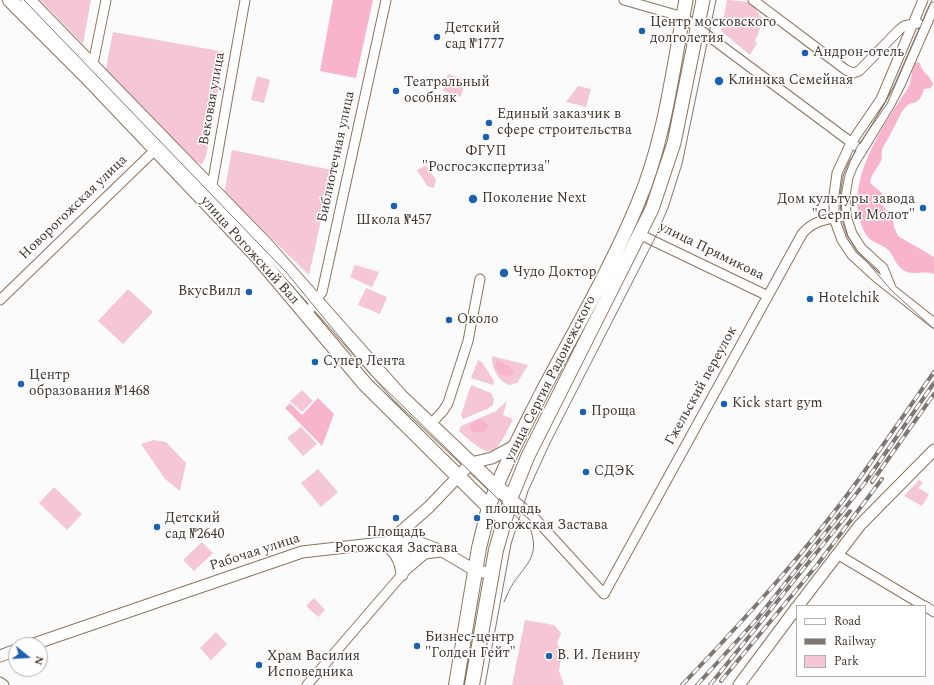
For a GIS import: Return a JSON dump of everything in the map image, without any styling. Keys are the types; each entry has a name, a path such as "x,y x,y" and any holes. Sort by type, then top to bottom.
{"main road":[{"name":"улица Рогожский Вал","path":"10,0 173,150 317,301 368,361 430,425 496,487 511,498"},
{"name":"улица Рогожский Вал","path":"28,0 156,149 276,276 306,316 365,384 458,478 504,519"},
{"name":"улица Сергия Радонежского","path":"489,507 514,446 616,249 646,182 659,136 686,0"},
{"name":"улица Сергия Радонежского","path":"511,498 528,456 641,235 661,186 674,143 703,0"},
{"path":"472,685 492,573 504,519 511,498"},
{"path":"456,685 482,530 489,507"}],"street":[{"path":"89,72 106,0"},
{"name":"Вековая улица","path":"205,202 211,190 245,0"},
{"name":"Библиотечная улица","path":"306,316 322,292 386,0"},
{"path":"624,0 683,16 697,28 862,150"},
{"path":"753,0 846,70 853,73 859,71 898,30 914,24 928,22"},
{"path":"924,0 881,99 852,143 837,173 834,195 834,218 842,240 852,255 864,268 934,323"},
{"path":"891,289 883,268 861,248 852,234 846,216 845,196 848,177 862,150 889,106 934,7"},
{"path":"677,46 686,30 690,27 697,28"},
{"path":"156,149 166,148 173,150"},
{"name":"Новорогожская улица","path":"0,300 156,149"},
{"path":"646,182 647,189 652,192 657,192 661,186"},
{"name":"Гжельский переулок","path":"511,498 531,514 604,594 802,234 808,227 817,222 846,216"},
{"name":"улица Прямикова","path":"641,235 768,296"},
{"path":"430,425 448,403 468,341 480,279"},
{"path":"402,575 399,559 385,542 414,520 458,478 471,463 492,458 514,446"},
{"path":"799,605 860,525 934,450"},
{"path":"402,575 414,520"},
{"name":"Рабочая улица","path":"48,639 302,552 385,542 408,542 426,544 444,552 476,571 492,573"},
{"path":"408,542 416,552 412,564"},
{"path":"307,685 412,564 431,552 444,552"},
{"path":"837,554 923,605"},
{"path":"739,685 796,610"},
{"path":"0,682 4,685"}],"green space":[{"path":"40,0 91,0 83,44"},
{"path":"727,0 751,2 760,16 764,19 755,41 757,43 750,55 721,31"},
{"path":"113,32 225,52 206,156 202,164 191,160 105,73"},
{"path":"448,74 466,80 461,97 443,91"},
{"path":"257,76 270,80 264,103 251,100"},
{"path":"578,86 591,89 586,107 566,102"},
{"path":"232,150 332,170 309,275 224,193"},
{"path":"426,165 436,180 434,188 427,186 417,170"},
{"path":"355,265 379,272 372,287 350,277"},
{"path":"366,288 387,297 380,314 358,305"},
{"path":"128,289 153,312 123,344 98,321"},
{"path":"492,356 528,365 517,383 509,385 502,381 496,374"},
{"path":"478,360 482,362 494,381 493,385 471,378"},
{"path":"471,385 491,393 494,399 493,405 463,419 461,415"},
{"path":"302,390 313,401 302,412 290,401"},
{"path":"507,401 503,415 513,419 507,432 496,448 491,451 479,447 459,431 461,426 496,411"},
{"path":"301,427 317,444 303,456 287,438"},
{"path":"154,440 166,442 186,463 180,491 165,479 141,444"},
{"path":"318,469 338,492 321,507 301,483"},
{"path":"919,480 923,483 918,488 929,494 922,506 904,496"},
{"path":"54,487 82,514 67,530 39,503"},
{"path":"202,542 213,553 194,571 183,560"},
{"path":"314,598 325,610 318,617 306,606"},
{"path":"525,620 554,625 561,633 557,644 562,650 559,671 564,685 512,685"},
{"path":"216,632 227,644 211,660 200,648"}],"shaded area":[{"path":"333,0 373,0 356,78 320,71"},
{"path":"916,62 920,63 922,69 933,84 931,88 924,89 922,95 917,101 904,109 883,148 882,160 870,183 882,193 882,204 893,217 894,227 898,236 934,257 934,274 912,273 901,269 889,250 872,241 867,235 860,221 857,204 863,169 870,151 889,117 908,88"},
{"path":"497,360 509,366 514,373 511,376 501,375 495,367"},
{"path":"318,398 334,414 322,446 285,408 290,403 302,415"},
{"path":"479,419 483,420 489,426 484,432 472,432 469,426"}],"tram line":[{"path":"24,0 286,272 370,374 531,531 534,547 533,553 513,584 504,602"},
{"path":"485,685 511,544 528,491 550,443 654,240 668,208 682,164 716,0"},
{"path":"932,0 887,104 857,147 850,162 845,175 841,196 842,216 848,236 857,250 891,290 934,329"}],"railway":[{"path":"682,685 751,611 818,533 859,479 934,372"},
{"path":"697,685 756,620 864,484 934,383"},
{"path":"872,482 934,394"},
{"path":"721,681 817,565 882,479"},
{"path":"710,685 850,511"}],"place":[{"name":"Центр московского долголетия","path":"642,31"},
{"name":"Детский сад №1777","path":"437,37"},
{"name":"Андрон-отель","path":"805,53"},
{"name":"Клиника Семейная","path":"719,81"},
{"name":"Театральный особняк","path":"396,91"},
{"name":"Единый заказчик в сфере строительства","path":"489,123"},
{"name":"ФГУП \"Росгосэкспертиза\"","path":"486,137"},
{"name":"Поколение Next","path":"473,199"},
{"name":"Школа №457","path":"394,206"},
{"name":"Дом культуры завода \"Серп и Молот\"","path":"923,208"},
{"name":"Чудо Доктор","path":"504,273"},
{"name":"ВкусВилл","path":"249,292"},
{"name":"Hotelchik","path":"810,299"},
{"name":"Около","path":"449,320"},
{"name":"Супер Лента","path":"315,362"},
{"name":"Центр образования №1468","path":"21,384"},
{"name":"Kick start gym","path":"724,404"},
{"name":"Проща","path":"583,412"},
{"name":"СДЭК","path":"586,472"},
{"name":"Площадь Рогожская Застава","path":"396,518"},
{"name":"площадь Рогожская Застава","path":"477,518"},
{"name":"Детский сад №2640","path":"157,527"},
{"name":"Бизнес-центр \"Голден Гейт\"","path":"417,646"},
{"name":"В. И. Ленину","path":"549,656"},
{"name":"Храм Василия Исповедника","path":"259,665"}]}
